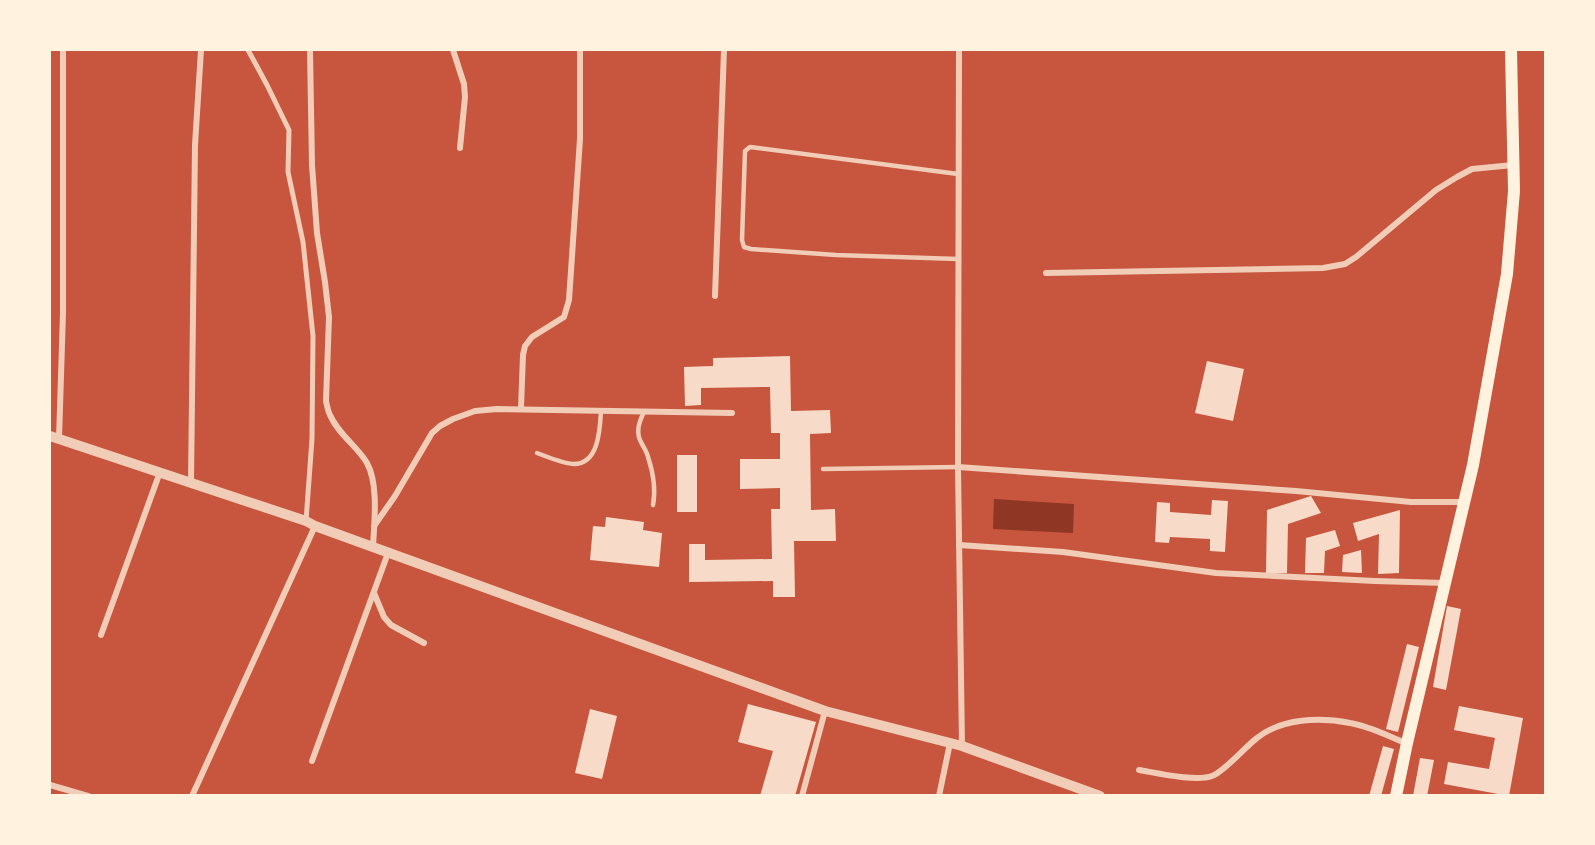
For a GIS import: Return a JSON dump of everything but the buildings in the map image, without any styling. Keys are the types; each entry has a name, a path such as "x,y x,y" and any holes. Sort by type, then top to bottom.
{"main road":[{"path":"1396,795 1473,465 1507,274 1514,191 1511,50"}],"street":[{"path":"63,50 63,313 54,437 311,524 825,711 962,746 1100,795"},
{"path":"191,483 195,145 201,50"},
{"path":"192,795 311,524 313,336 303,242 288,172 289,130 248,50"},
{"path":"310,50 312,165 317,233 329,317 326,401 329,415 367,463 371,474 375,503 373,547"},
{"path":"453,50 464,84 465,97 460,148"},
{"path":"521,408 525,346 532,337 564,317 569,300 580,139 580,50"},
{"path":"715,296 724,50"},
{"path":"959,50 958,467 962,746"},
{"path":"1046,273 1323,268 1345,264 1436,190 1457,177 1472,169 1513,165"},
{"path":"374,527 432,433 453,419 475,411 521,408 732,413"},
{"path":"958,467 1296,491 1411,502 1464,502"},
{"path":"101,635 160,472"},
{"path":"959,545 1063,552 1216,573 1445,583"},
{"path":"312,761 388,553"},
{"path":"374,592 384,617 391,625 424,643"},
{"path":"802,795 825,711"},
{"path":"1139,770 1192,778 1214,776 1257,738 1280,725 1296,721 1349,722 1407,743"},
{"path":"939,795 950,743"},
{"path":"50,785 88,795"}],"lane":[{"path":"958,174 750,147 745,151 742,240 744,247 751,249 836,255 958,259"},
{"path":"537,453 574,464 585,461 594,451 599,437 601,411"},
{"path":"644,412 639,424 638,435 648,457 655,494 653,505"},
{"path":"823,469 958,467"}],"shaded area":[{"path":"994,499 1074,504 1073,533 993,529"}]}
